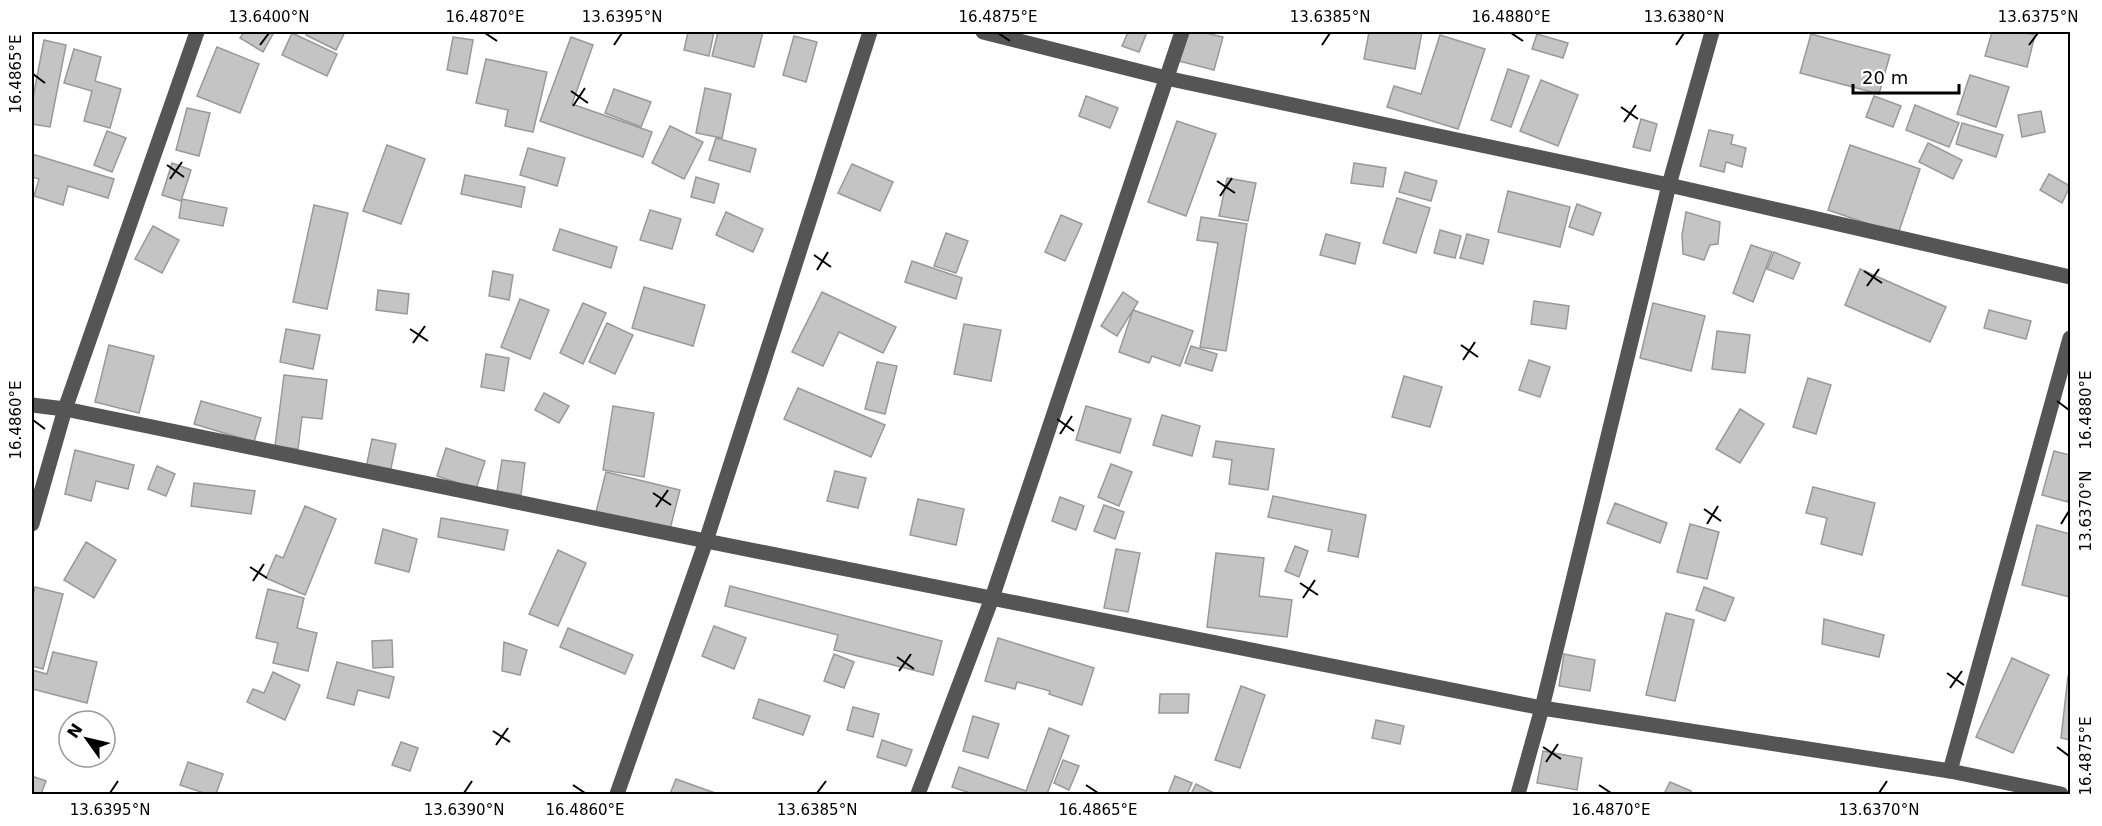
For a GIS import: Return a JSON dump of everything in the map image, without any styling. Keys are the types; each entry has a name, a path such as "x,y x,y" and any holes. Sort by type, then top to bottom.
{"street":[{"path":"32,524 65,410 197,32"},
{"path":"617,795 706,541 870,32"},
{"path":"983,32 1166,78 1669,185 2070,277"},
{"path":"918,795 992,598 1182,32"},
{"path":"1518,795 1542,708 1669,185 1712,32"},
{"path":"1950,771 2070,338"},
{"path":"32,405 1542,708 1950,771 2061,795"}],"building":[{"path":"244,32 273,34 263,52 240,38"},
{"path":"307,32 345,32 336,50 306,35"},
{"path":"688,32 714,32 709,56 684,50"},
{"path":"718,32 763,32 754,67 712,56"},
{"path":"1128,32 1147,32 1139,52 1122,46"},
{"path":"1183,32 1201,32 1223,37 1214,70 1175,60"},
{"path":"1369,32 1422,32 1415,69 1364,59"},
{"path":"1992,32 2021,32 2035,35 2027,67 1985,56"},
{"path":"292,33 337,54 327,76 282,55"},
{"path":"1537,34 1568,43 1563,58 1532,49"},
{"path":"1811,34 1890,55 1879,94 1800,73"},
{"path":"1440,35 1485,49 1458,129 1387,107 1394,86 1421,94"},
{"path":"794,36 817,42 806,82 783,75"},
{"path":"453,37 473,40 467,74 447,70"},
{"path":"571,37 593,45 572,104 652,132 643,157 540,121"},
{"path":"44,40 66,45 50,127 32,124 32,103"},
{"path":"217,47 259,64 240,113 197,96"},
{"path":"74,49 101,57 95,81 121,89 110,128 84,121 92,91 64,83"},
{"path":"486,59 547,72 533,132 505,126 508,110 476,103"},
{"path":"1508,69 1529,76 1511,127 1491,120"},
{"path":"1970,75 2009,87 1996,127 1957,114"},
{"path":"1541,80 1578,95 1558,146 1520,131"},
{"path":"705,88 731,94 722,138 696,133"},
{"path":"614,89 651,102 641,127 605,113"},
{"path":"1086,96 1118,108 1110,128 1079,116"},
{"path":"1874,96 1901,106 1893,127 1866,117"},
{"path":"1915,105 1959,123 1949,147 1906,130"},
{"path":"187,108 210,113 199,156 176,150"},
{"path":"2041,111 2045,132 2022,137 2018,115"},
{"path":"1641,119 1657,124 1650,151 1633,147"},
{"path":"1177,121 1216,134 1186,216 1148,202"},
{"path":"1962,123 2003,135 1996,157 1956,144"},
{"path":"670,126 703,142 684,179 652,163"},
{"path":"1709,130 1733,135 1731,144 1746,148 1742,167 1726,162 1724,172 1700,166"},
{"path":"107,131 126,138 112,172 94,165"},
{"path":"716,138 756,149 750,172 709,160"},
{"path":"1928,143 1962,160 1953,179 1919,162"},
{"path":"387,145 425,159 401,224 363,211"},
{"path":"1850,145 1920,169 1898,234 1828,210"},
{"path":"528,148 565,158 557,186 520,175"},
{"path":"32,154 114,179 108,198 68,186 63,205 34,196 39,179 32,177"},
{"path":"172,163 191,170 181,201 162,195"},
{"path":"1354,163 1386,168 1383,187 1351,183"},
{"path":"852,164 893,182 880,211 838,193"},
{"path":"1405,172 1437,181 1431,201 1399,192"},
{"path":"2049,174 2070,186 2062,203 2040,190"},
{"path":"465,175 525,187 521,207 461,194"},
{"path":"696,177 719,184 714,203 691,197"},
{"path":"1227,178 1256,183 1248,221 1219,216"},
{"path":"1508,191 1570,207 1560,247 1498,232"},
{"path":"1397,198 1430,208 1416,253 1383,243"},
{"path":"182,199 227,208 223,226 179,218"},
{"path":"1577,204 1601,213 1593,235 1569,227"},
{"path":"314,205 348,213 327,309 293,302"},
{"path":"650,210 681,219 672,249 640,240"},
{"path":"726,212 763,229 753,252 716,235"},
{"path":"1686,212 1720,222 1718,244 1710,245 1704,260 1683,254 1682,235"},
{"path":"1061,215 1082,224 1065,261 1045,252"},
{"path":"1201,217 1247,224 1226,351 1200,347 1218,243 1197,240"},
{"path":"153,226 179,240 162,273 135,259"},
{"path":"560,229 617,247 611,268 553,250"},
{"path":"1440,230 1461,236 1455,258 1434,253"},
{"path":"946,233 968,241 956,273 934,266"},
{"path":"1326,234 1360,243 1355,264 1320,255"},
{"path":"1467,234 1489,240 1483,264 1460,258"},
{"path":"1751,245 1772,252 1753,302 1733,293"},
{"path":"1774,252 1800,263 1793,279 1767,269"},
{"path":"912,261 962,278 956,299 905,282"},
{"path":"1860,269 1946,307 1930,342 1845,305"},
{"path":"493,271 513,275 509,300 489,296"},
{"path":"644,287 705,305 693,346 632,328"},
{"path":"378,290 409,294 407,314 376,310"},
{"path":"822,292 896,327 883,353 839,332 823,366 792,352"},
{"path":"1123,292 1138,302 1117,336 1101,326"},
{"path":"520,299 549,310 530,359 501,347"},
{"path":"1534,301 1569,306 1566,329 1531,324"},
{"path":"583,303 606,313 583,364 560,353"},
{"path":"1653,303 1705,316 1691,371 1640,358"},
{"path":"1133,310 1193,331 1180,366 1152,356 1149,363 1119,352"},
{"path":"1989,310 2031,321 2026,339 1984,328"},
{"path":"607,323 633,335 615,374 589,362"},
{"path":"964,324 1001,330 991,381 954,374"},
{"path":"286,329 320,335 313,369 280,362"},
{"path":"1717,331 1750,335 1745,373 1712,369"},
{"path":"109,345 154,356 139,413 95,402"},
{"path":"1191,346 1217,354 1212,371 1185,363"},
{"path":"486,354 509,358 504,391 481,387"},
{"path":"1529,360 1550,367 1540,397 1519,390"},
{"path":"877,362 897,366 885,414 865,409"},
{"path":"284,375 327,380 322,419 302,417 298,449 275,446"},
{"path":"1404,376 1442,387 1430,427 1392,417"},
{"path":"1808,378 1831,385 1816,434 1793,427"},
{"path":"798,388 885,425 871,457 784,419"},
{"path":"544,393 569,406 559,423 535,410"},
{"path":"201,401 261,418 254,442 194,424"},
{"path":"613,406 654,413 644,477 603,470"},
{"path":"1086,406 1131,419 1120,453 1076,440"},
{"path":"1740,409 1764,424 1740,463 1716,449"},
{"path":"1162,415 1200,426 1192,456 1153,445"},
{"path":"372,439 396,444 390,473 366,468"},
{"path":"1216,441 1274,449 1268,490 1229,484 1232,460 1213,457"},
{"path":"446,448 485,461 476,489 437,476"},
{"path":"75,450 134,465 128,489 96,481 91,501 65,494"},
{"path":"2054,451 2070,455 2068,502 2042,495"},
{"path":"502,460 525,463 521,495 497,491"},
{"path":"1111,464 1132,472 1119,506 1098,497"},
{"path":"157,466 175,474 166,496 148,489"},
{"path":"835,471 866,478 858,508 827,501"},
{"path":"606,472 680,490 669,533 595,516"},
{"path":"194,483 255,491 251,514 191,506"},
{"path":"1813,487 1875,503 1862,555 1821,544 1827,518 1806,513"},
{"path":"1273,496 1366,515 1358,557 1328,551 1332,530 1268,517"},
{"path":"1060,497 1084,506 1076,530 1052,521"},
{"path":"918,499 964,509 956,545 910,535"},
{"path":"1615,503 1667,523 1660,543 1607,523"},
{"path":"1104,505 1124,512 1115,539 1094,531"},
{"path":"305,506 336,519 305,595 266,578 276,555 283,558"},
{"path":"441,518 508,530 504,550 438,537"},
{"path":"1690,524 1719,532 1707,579 1677,572"},
{"path":"2037,525 2070,534 2070,597 2022,585"},
{"path":"383,529 417,539 409,572 375,563"},
{"path":"86,542 116,560 94,598 64,580"},
{"path":"1295,546 1308,551 1299,577 1285,571"},
{"path":"1116,549 1140,553 1128,612 1104,608"},
{"path":"558,550 586,563 558,626 529,614"},
{"path":"1216,553 1264,558 1259,596 1292,600 1287,637 1207,627"},
{"path":"730,586 942,641 933,675 834,650 838,635 725,606"},
{"path":"35,587 63,594 43,669 32,666 32,600"},
{"path":"1704,587 1734,598 1725,621 1696,610"},
{"path":"268,589 304,598 297,628 317,633 308,671 273,663 278,643 256,638"},
{"path":"1666,613 1694,620 1675,701 1646,695"},
{"path":"1824,619 1884,635 1879,657 1822,644"},
{"path":"714,626 746,638 734,669 702,656"},
{"path":"568,628 633,655 625,674 560,647"},
{"path":"998,638 1094,668 1082,705 1049,694 1050,691 1017,682 1015,689 985,681"},
{"path":"392,640 393,667 373,668 372,641"},
{"path":"504,642 527,650 520,675 502,671"},
{"path":"53,652 97,662 87,703 32,689 32,670 47,674"},
{"path":"834,654 854,662 844,688 824,681"},
{"path":"1564,654 1595,660 1590,691 1559,686"},
{"path":"2012,658 2049,675 2013,753 1976,737"},
{"path":"337,662 394,677 389,698 358,690 354,705 327,698"},
{"path":"273,672 300,685 285,720 247,702 253,689 264,693"},
{"path":"2068,676 2070,676 2070,740 2061,738"},
{"path":"1241,686 1265,695 1240,768 1215,760"},
{"path":"1160,694 1189,694 1188,713 1159,713"},
{"path":"759,699 810,716 803,735 753,718"},
{"path":"853,707 879,714 873,737 847,730"},
{"path":"973,716 999,724 988,758 963,751"},
{"path":"1376,720 1404,726 1400,744 1372,738"},
{"path":"1049,728 1069,736 1047,794 973,794 952,787 959,767 1026,791"},
{"path":"882,740 912,750 906,766 877,757"},
{"path":"401,742 418,748 410,771 392,765"},
{"path":"1543,751 1582,758 1577,790 1537,783"},
{"path":"1063,760 1079,766 1069,790 1054,783"},
{"path":"188,762 223,774 216,794 207,794 180,785"},
{"path":"32,776 46,781 41,794 32,794"},
{"path":"1175,776 1192,783 1187,794 1168,794"},
{"path":"676,779 718,794 670,794"},
{"path":"1670,782 1691,791 1690,794 1664,794"},
{"path":"1196,784 1214,793 1191,794"}]}
